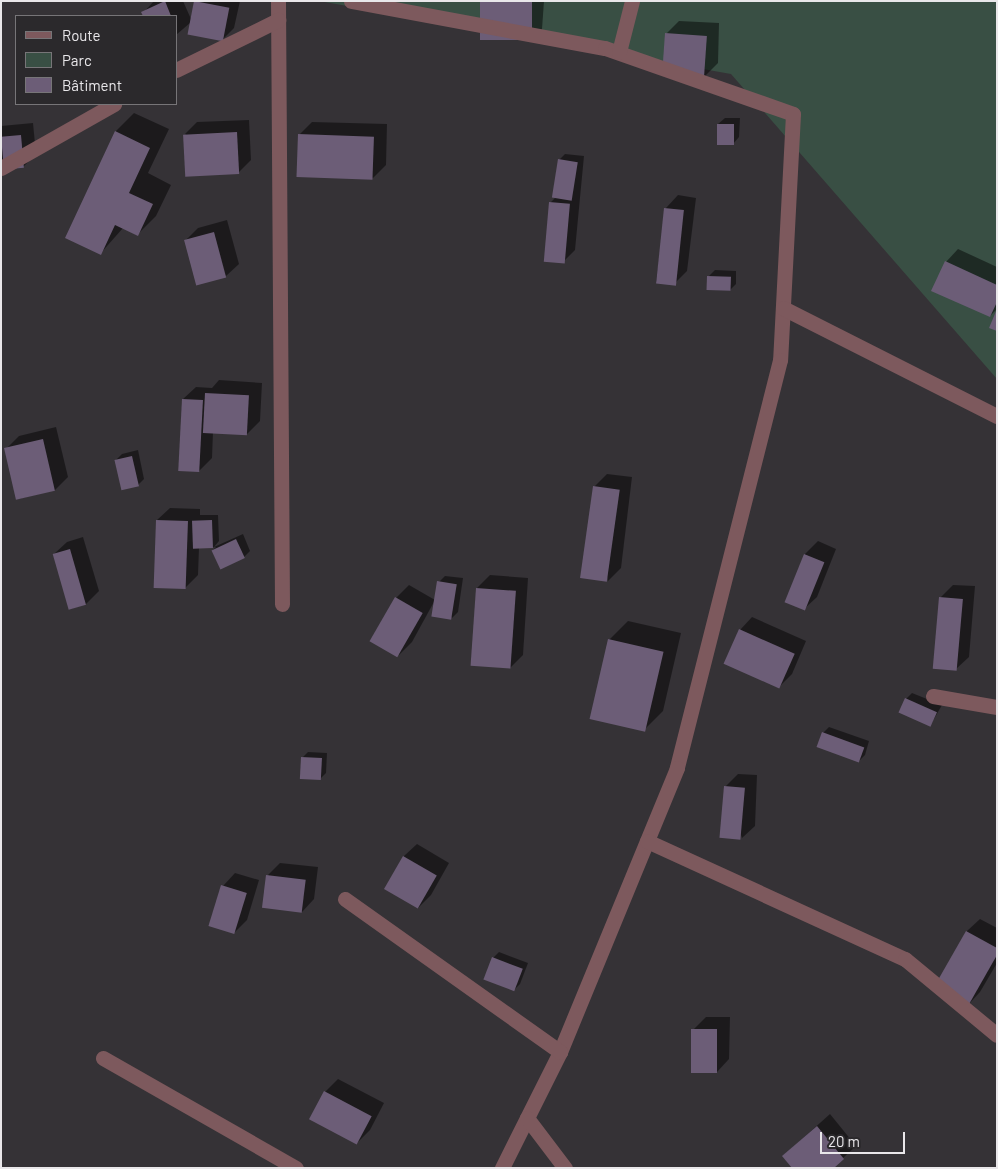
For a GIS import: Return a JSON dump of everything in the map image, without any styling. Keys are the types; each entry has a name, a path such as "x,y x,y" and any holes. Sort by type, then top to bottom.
{"street":[{"path":"278,1 282,604"},
{"path":"351,1 618,52 793,114 780,360 677,768 560,1052 502,1168"},
{"path":"618,52 632,1"},
{"path":"178,69 278,20"},
{"path":"1,168 112,105"},
{"path":"783,308 997,416"},
{"path":"933,696 997,706"},
{"path":"647,841 905,959 997,1036"},
{"path":"345,899 560,1052"},
{"path":"102,1058 296,1168"},
{"path":"527,1118 565,1168"}],"green space":[{"path":"319,1 997,1 997,379 731,74"}],"building":[{"path":"165,1 171,15 142,15 141,12"},
{"path":"194,1 229,8 223,41 188,34"},
{"path":"480,1 532,1 532,40 480,40"},
{"path":"665,33 707,36 704,78 662,75"},
{"path":"717,124 734,124 734,145 717,145"},
{"path":"115,131 150,148 129,193 153,204 138,236 115,225 101,255 65,238"},
{"path":"237,132 239,174 185,177 183,135"},
{"path":"298,134 374,137 372,180 296,177"},
{"path":"21,135 24,168 4,170 1,137"},
{"path":"558,159 578,162 572,201 552,198"},
{"path":"549,202 570,204 565,264 544,262"},
{"path":"664,208 684,210 676,286 656,284"},
{"path":"214,232 226,277 196,285 184,240"},
{"path":"945,261 997,285 997,302 990,317 931,291"},
{"path":"707,276 731,277 730,291 707,290"},
{"path":"997,309 997,331 989,328"},
{"path":"205,393 249,395 247,435 203,433"},
{"path":"182,399 203,400 199,472 178,471"},
{"path":"43,439 55,491 16,500 4,448"},
{"path":"132,456 139,486 121,490 114,460"},
{"path":"593,486 620,490 607,582 580,578"},
{"path":"156,520 188,521 186,589 154,588"},
{"path":"212,520 213,548 193,549 192,521"},
{"path":"236,539 245,558 220,569 212,550"},
{"path":"70,549 86,605 69,610 53,554"},
{"path":"804,554 824,562 805,610 785,602"},
{"path":"437,581 457,584 451,620 431,617"},
{"path":"476,588 516,591 510,669 471,666"},
{"path":"395,597 423,613 397,657 370,641"},
{"path":"939,597 963,599 957,671 933,669"},
{"path":"739,629 795,654 779,689 724,664"},
{"path":"608,639 664,652 645,732 590,719"},
{"path":"905,698 937,712 930,727 898,713"},
{"path":"822,732 864,747 859,762 817,747"},
{"path":"301,757 322,758 321,780 300,779"},
{"path":"724,786 745,788 740,840 719,838"},
{"path":"403,856 437,876 418,908 384,889"},
{"path":"266,875 306,880 302,913 262,908"},
{"path":"221,885 247,893 234,934 208,926"},
{"path":"966,931 997,948 997,955 968,1006 934,987"},
{"path":"492,957 523,969 514,991 483,979"},
{"path":"691,1029 717,1029 717,1073 691,1073"},
{"path":"324,1091 372,1116 357,1145 309,1119"},
{"path":"817,1126 844,1159 834,1168 792,1168 782,1156"}]}
